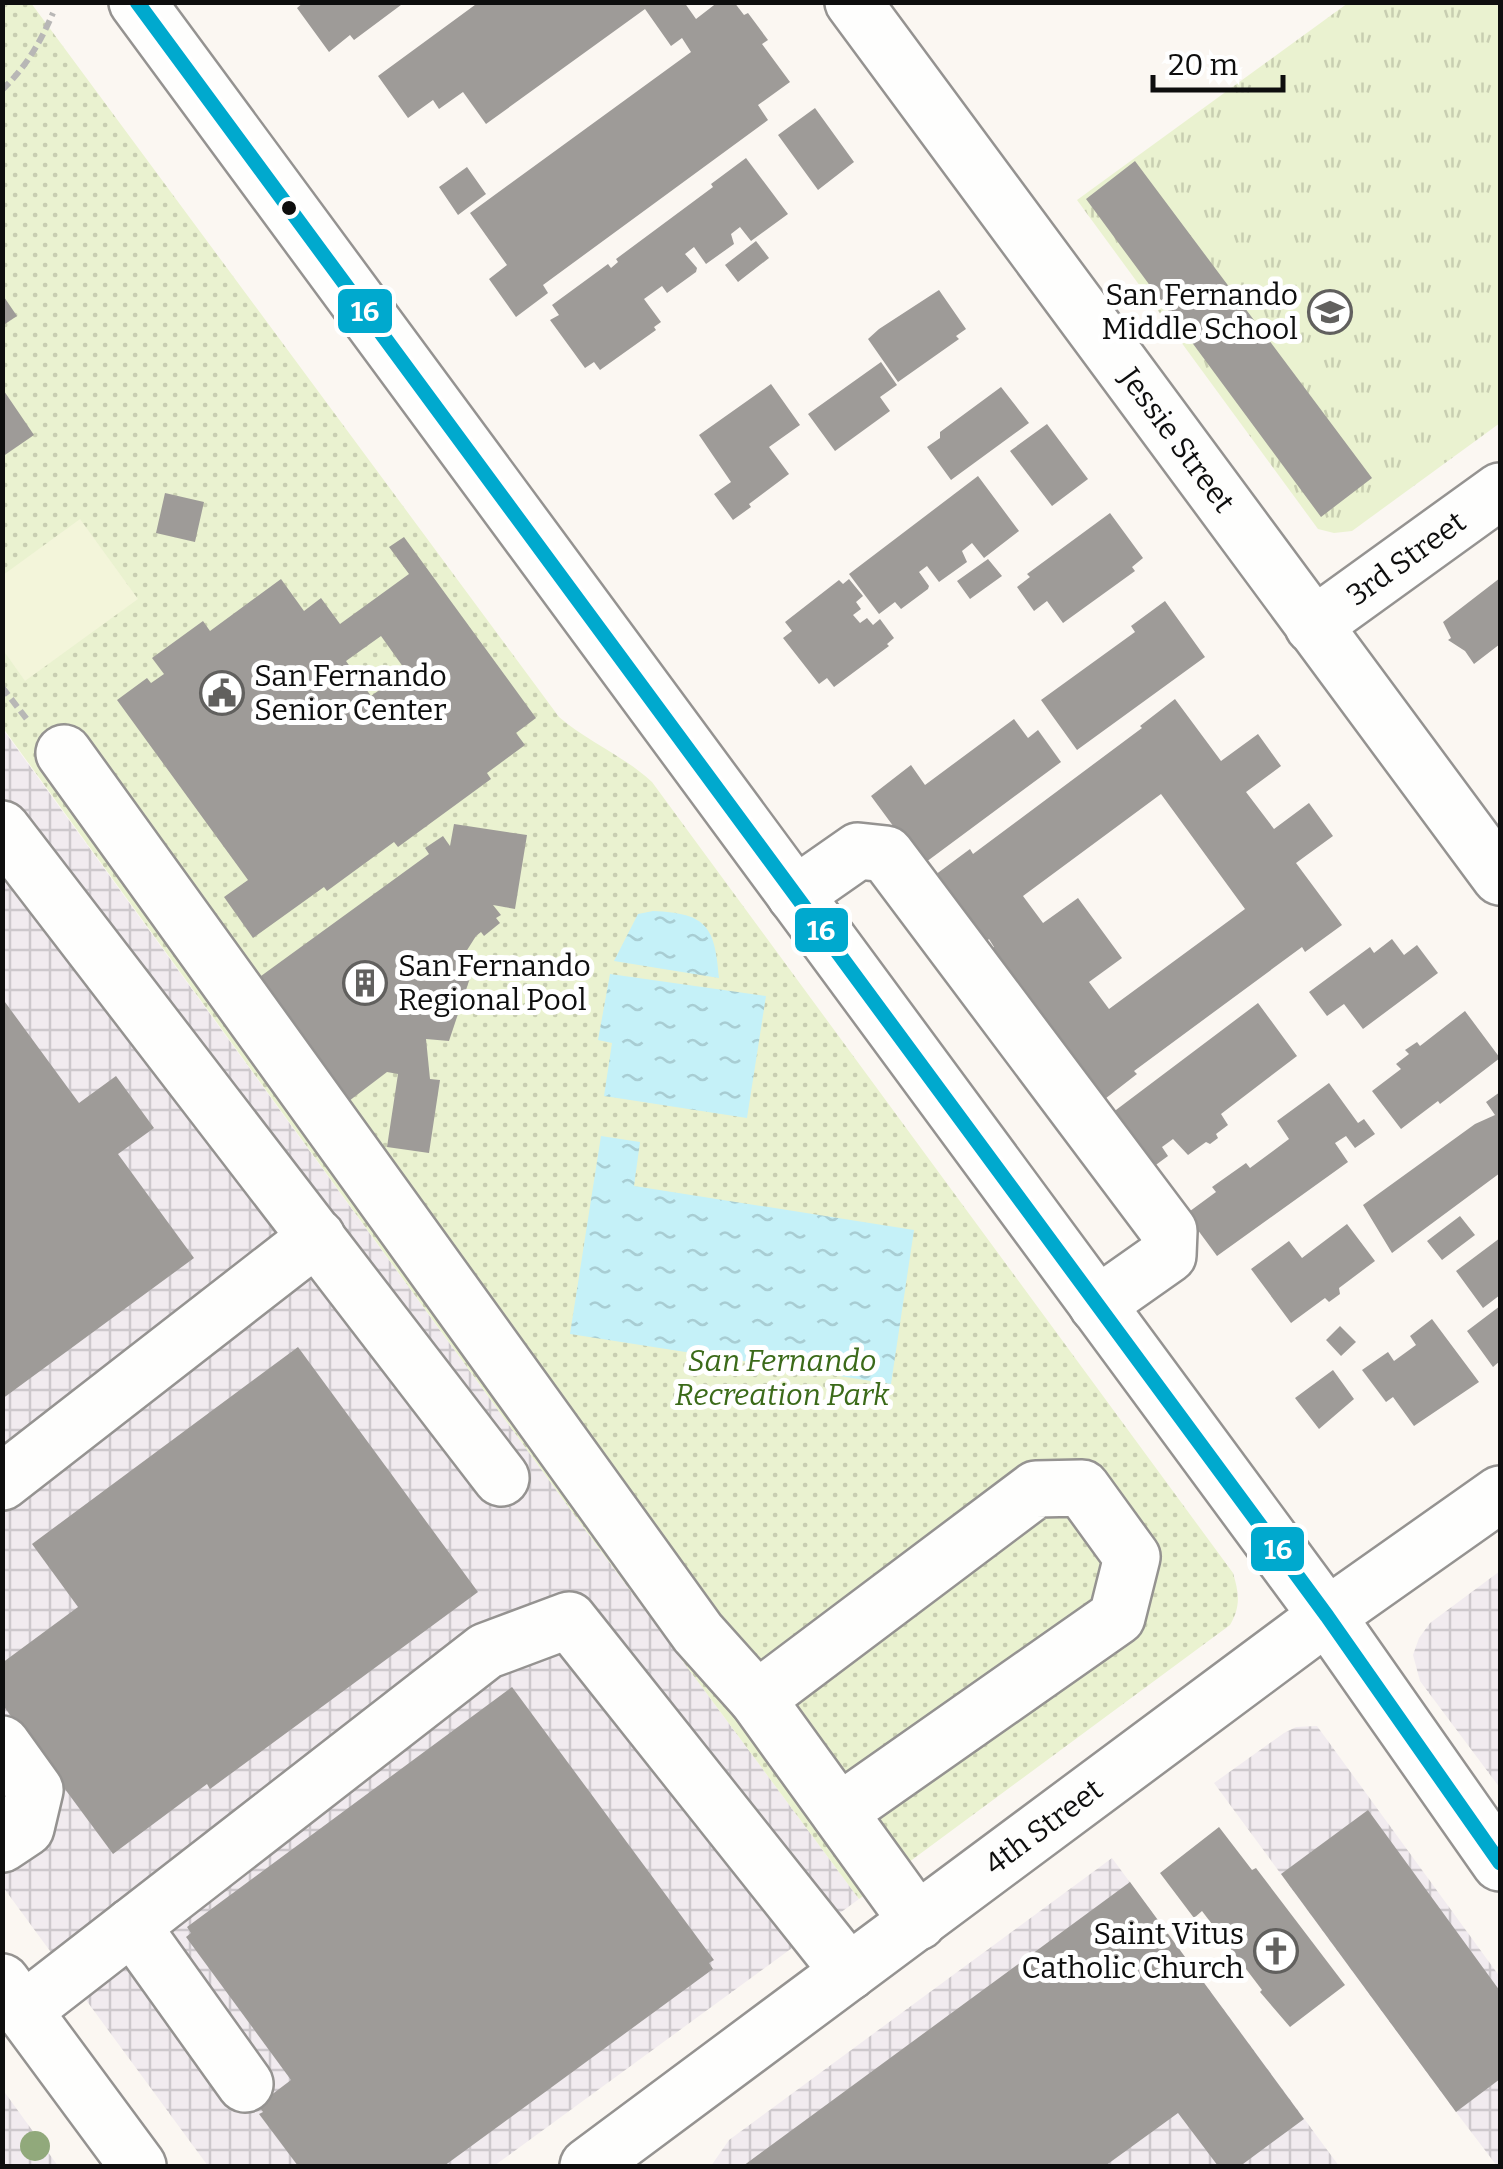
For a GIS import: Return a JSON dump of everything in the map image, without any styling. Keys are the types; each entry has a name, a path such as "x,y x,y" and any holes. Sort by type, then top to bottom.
{"street":[{"path":"137,2 1327,1616 1500,1863"},
{"name":"Jessie Street","path":"854,2 1500,877"},
{"name":"3rd Street","path":"1314,626 1500,491"},
{"path":"64,752 698,1633 757,1699 918,1922"},
{"path":"2,830 500,1478"},
{"path":"794,895 858,851 886,854 1169,1231 1168,1255 1097,1305"},
{"path":"2,1482 317,1237"},
{"path":"757,1699 1036,1489 1082,1488 1132,1557 1117,1616 839,1812"},
{"name":"4th Street","path":"605,2162 850,1972 1327,1616 1500,1494"},
{"path":"138,2166 14,2010 132,1926 486,1651 569,1620 850,1972"},
{"path":"2,1744 34,1790 26,1828 2,1844"},
{"path":"132,1926 246,2084"}],"path":[{"path":"2,90 21,72 53,13"}],"shaded area":[{"path":"2,728 859,1899 494,2166 208,2166 3,1887"},
{"path":"1500,1571 1500,1788 1420,1681 1413,1655 1430,1623"},
{"path":"1317,1726 1500,1977 1500,2166 1214,1783 1284,1733 1296,1727"},
{"path":"1112,1858 1339,2166 711,2166 729,2140"},
{"path":"3,2090 58,2166 3,2166"}],"green space":[{"name":"San Fernando Recreation Park","path":"2,3 31,3 559,717 652,782 1233,1573 1238,1599 1230,1625 859,1899 578,1520 3,728"},
{"name":"San Fernando Middle School","path":"1348,3 1500,3 1500,423 1352,531 1334,533 1318,529 1077,200"},
{"path":"80,519 138,599 25,681 3,650 3,575"}],"water":[{"path":"653,911 686,915 705,926 715,947 719,978 614,961 638,914"},
{"path":"610,974 766,996 747,1118 604,1096 612,1043 598,1040"},
{"path":"601,1136 640,1142 634,1186 914,1230 891,1384 570,1334"}],"building":[{"path":"304,2 405,2 354,40 350,35 329,52 297,8"},
{"path":"479,2 684,2 696,19 718,2 734,2 744,15 748,13 768,40 762,44 790,82 758,105 768,120 543,285 548,293 516,317 489,279 507,265 470,213 691,52 682,38 671,46 645,9 486,124 463,92 439,109 433,100 408,118 378,76"},
{"path":"815,108 854,162 818,190 778,135"},
{"path":"746,158 788,214 751,241 740,227 731,234 734,244 706,264 694,247 685,254 696,272 667,293 662,286 644,299 661,322 654,327 656,330 600,370 594,362 585,368 550,320 559,315 552,305 608,264 611,268 618,262 616,259"},
{"path":"1135,161 1372,478 1321,517 1086,199"},
{"path":"467,167 486,194 458,215 439,187"},
{"path":"756,241 769,258 738,282 725,265"},
{"path":"939,290 966,329 956,336 959,339 898,382 868,339"},
{"path":"2,294 17,316 2,326"},
{"path":"881,362 897,385 880,397 890,411 835,451 808,414"},
{"path":"771,384 800,425 769,447 789,474 733,520 714,494 731,482 699,435"},
{"path":"1001,387 1029,423 951,480 927,447 940,438 940,432"},
{"path":"2,388 34,435 2,457"},
{"path":"1047,424 1088,479 1052,506 1010,451"},
{"path":"978,476 1019,531 984,558 972,543 962,551 967,562 939,582 927,566 919,572 928,589 901,609 895,602 879,614 849,574"},
{"path":"165,493 204,502 195,542 156,533"},
{"path":"1110,513 1143,558 1132,567 1135,571 1063,623 1047,601 1034,611 1017,587 1030,577 1027,574"},
{"path":"404,537 536,718 516,733 525,745 487,773 491,779 398,847 394,842 253,938 224,897 248,880 117,700 147,678 151,683 164,674 152,658 203,621 210,631 281,579 304,611 321,598 340,624 409,574 389,547","holes":["381,636 406,671 371,696 346,661"]},
{"path":"988,559 1002,576 970,599 957,581"},
{"path":"1500,578 1500,644 1474,664 1465,651 1448,640 1451,638 1443,622"},
{"path":"849,579 863,596 856,602 861,609 853,615 860,623 867,618 873,625 880,619 894,638 889,646 834,687 827,678 819,684 783,638 792,631 785,622 839,580 843,584"},
{"path":"1165,601 1205,657 1077,750 1041,700 1135,632 1131,626"},
{"path":"1175,699 1221,761 1258,734 1281,766 1246,792 1274,829 1309,803 1333,836 1296,863 1342,925 1305,952 1302,947 1134,1071 1137,1074 1101,1102 1051,1034 1055,1031 1049,1024 1036,1033 980,958 994,947 989,939 985,943 935,875 970,849 973,854","holes":["1161,794 1245,909 1109,1009 1089,982 1122,958 1078,898 1043,923 1023,896"]},
{"path":"1014,719 1028,738 1038,730 1061,762 922,865 871,796 911,765 925,785"},
{"name":"San Fernando Regional Pool","path":"454,824 527,835 515,909 493,905 501,915 496,918 500,923 484,936 481,932 476,936 457,966 471,975 449,1041 426,1039 430,1079 440,1080 429,1153 387,1147 398,1074 387,1072 345,1104 260,991 261,976 429,854 425,848 443,836 450,846"},
{"path":"1392,939 1404,955 1417,945 1438,973 1363,1029 1344,1004 1327,1016 1309,992 1370,947 1374,953"},
{"path":"2,998 79,1103 116,1076 154,1128 118,1154 194,1258 2,1399"},
{"path":"1258,1003 1297,1056 1221,1114 1228,1125 1216,1134 1218,1138 1188,1155 1173,1139 1162,1147 1168,1156 1153,1167 1112,1113"},
{"path":"1465,1011 1500,1058 1401,1129 1372,1091 1401,1069 1396,1064 1409,1054 1405,1050 1417,1042 1420,1046"},
{"path":"1329,1083 1358,1123 1364,1119 1375,1134 1355,1148 1346,1136 1335,1143 1348,1162 1217,1256 1186,1214 1216,1192 1212,1187 1246,1163 1250,1168 1289,1139 1277,1121"},
{"path":"1500,1092 1500,1173 1392,1253 1363,1205 1475,1124 1495,1115 1486,1102"},
{"path":"1460,1216 1475,1235 1442,1260 1427,1241"},
{"path":"1347,1224 1375,1261 1339,1288 1340,1294 1329,1302 1325,1298 1291,1323 1251,1269 1289,1241 1302,1258"},
{"path":"1500,1238 1500,1295 1483,1308 1456,1271"},
{"path":"1500,1306 1500,1361 1493,1367 1467,1331"},
{"path":"1432,1319 1479,1382 1414,1426 1393,1397 1386,1402 1362,1370 1388,1352 1394,1361 1416,1345 1410,1336"},
{"path":"1340,1326 1356,1342 1341,1356 1326,1340"},
{"path":"298,1347 478,1592 210,1789 207,1784 113,1854 2,1704 2,1663 78,1607 32,1544"},
{"path":"1333,1370 1354,1399 1319,1429 1295,1398"},
{"path":"512,1687 714,1960 709,1963 713,1969 444,2166 298,2166 259,2114 263,2112 258,2105 291,2080 186,1937 191,1933 187,1927"},
{"path":"1368,1810 1500,1991 1500,2079 1456,2112 1281,1874"},
{"name":"Saint Vitus Catholic Church","path":"1219,1827 1252,1870 1256,1868 1345,1985 1290,2027 1202,1911 1194,1918 1160,1873"},
{"path":"1130,1882 1304,2119 1244,2166 1218,2166 1178,2113 1105,2166 743,2166"}],"transit line":[{"name":"16","path":"137,2 1327,1616 1500,1863"}],"place":[{"name":"San Fernando Middle School","path":"1330,312"},
{"name":"San Fernando Senior Center","path":"222,693"},
{"name":"San Fernando Regional Pool","path":"365,983"},
{"name":"Saint Vitus Catholic Church","path":"1276,1951"}]}
